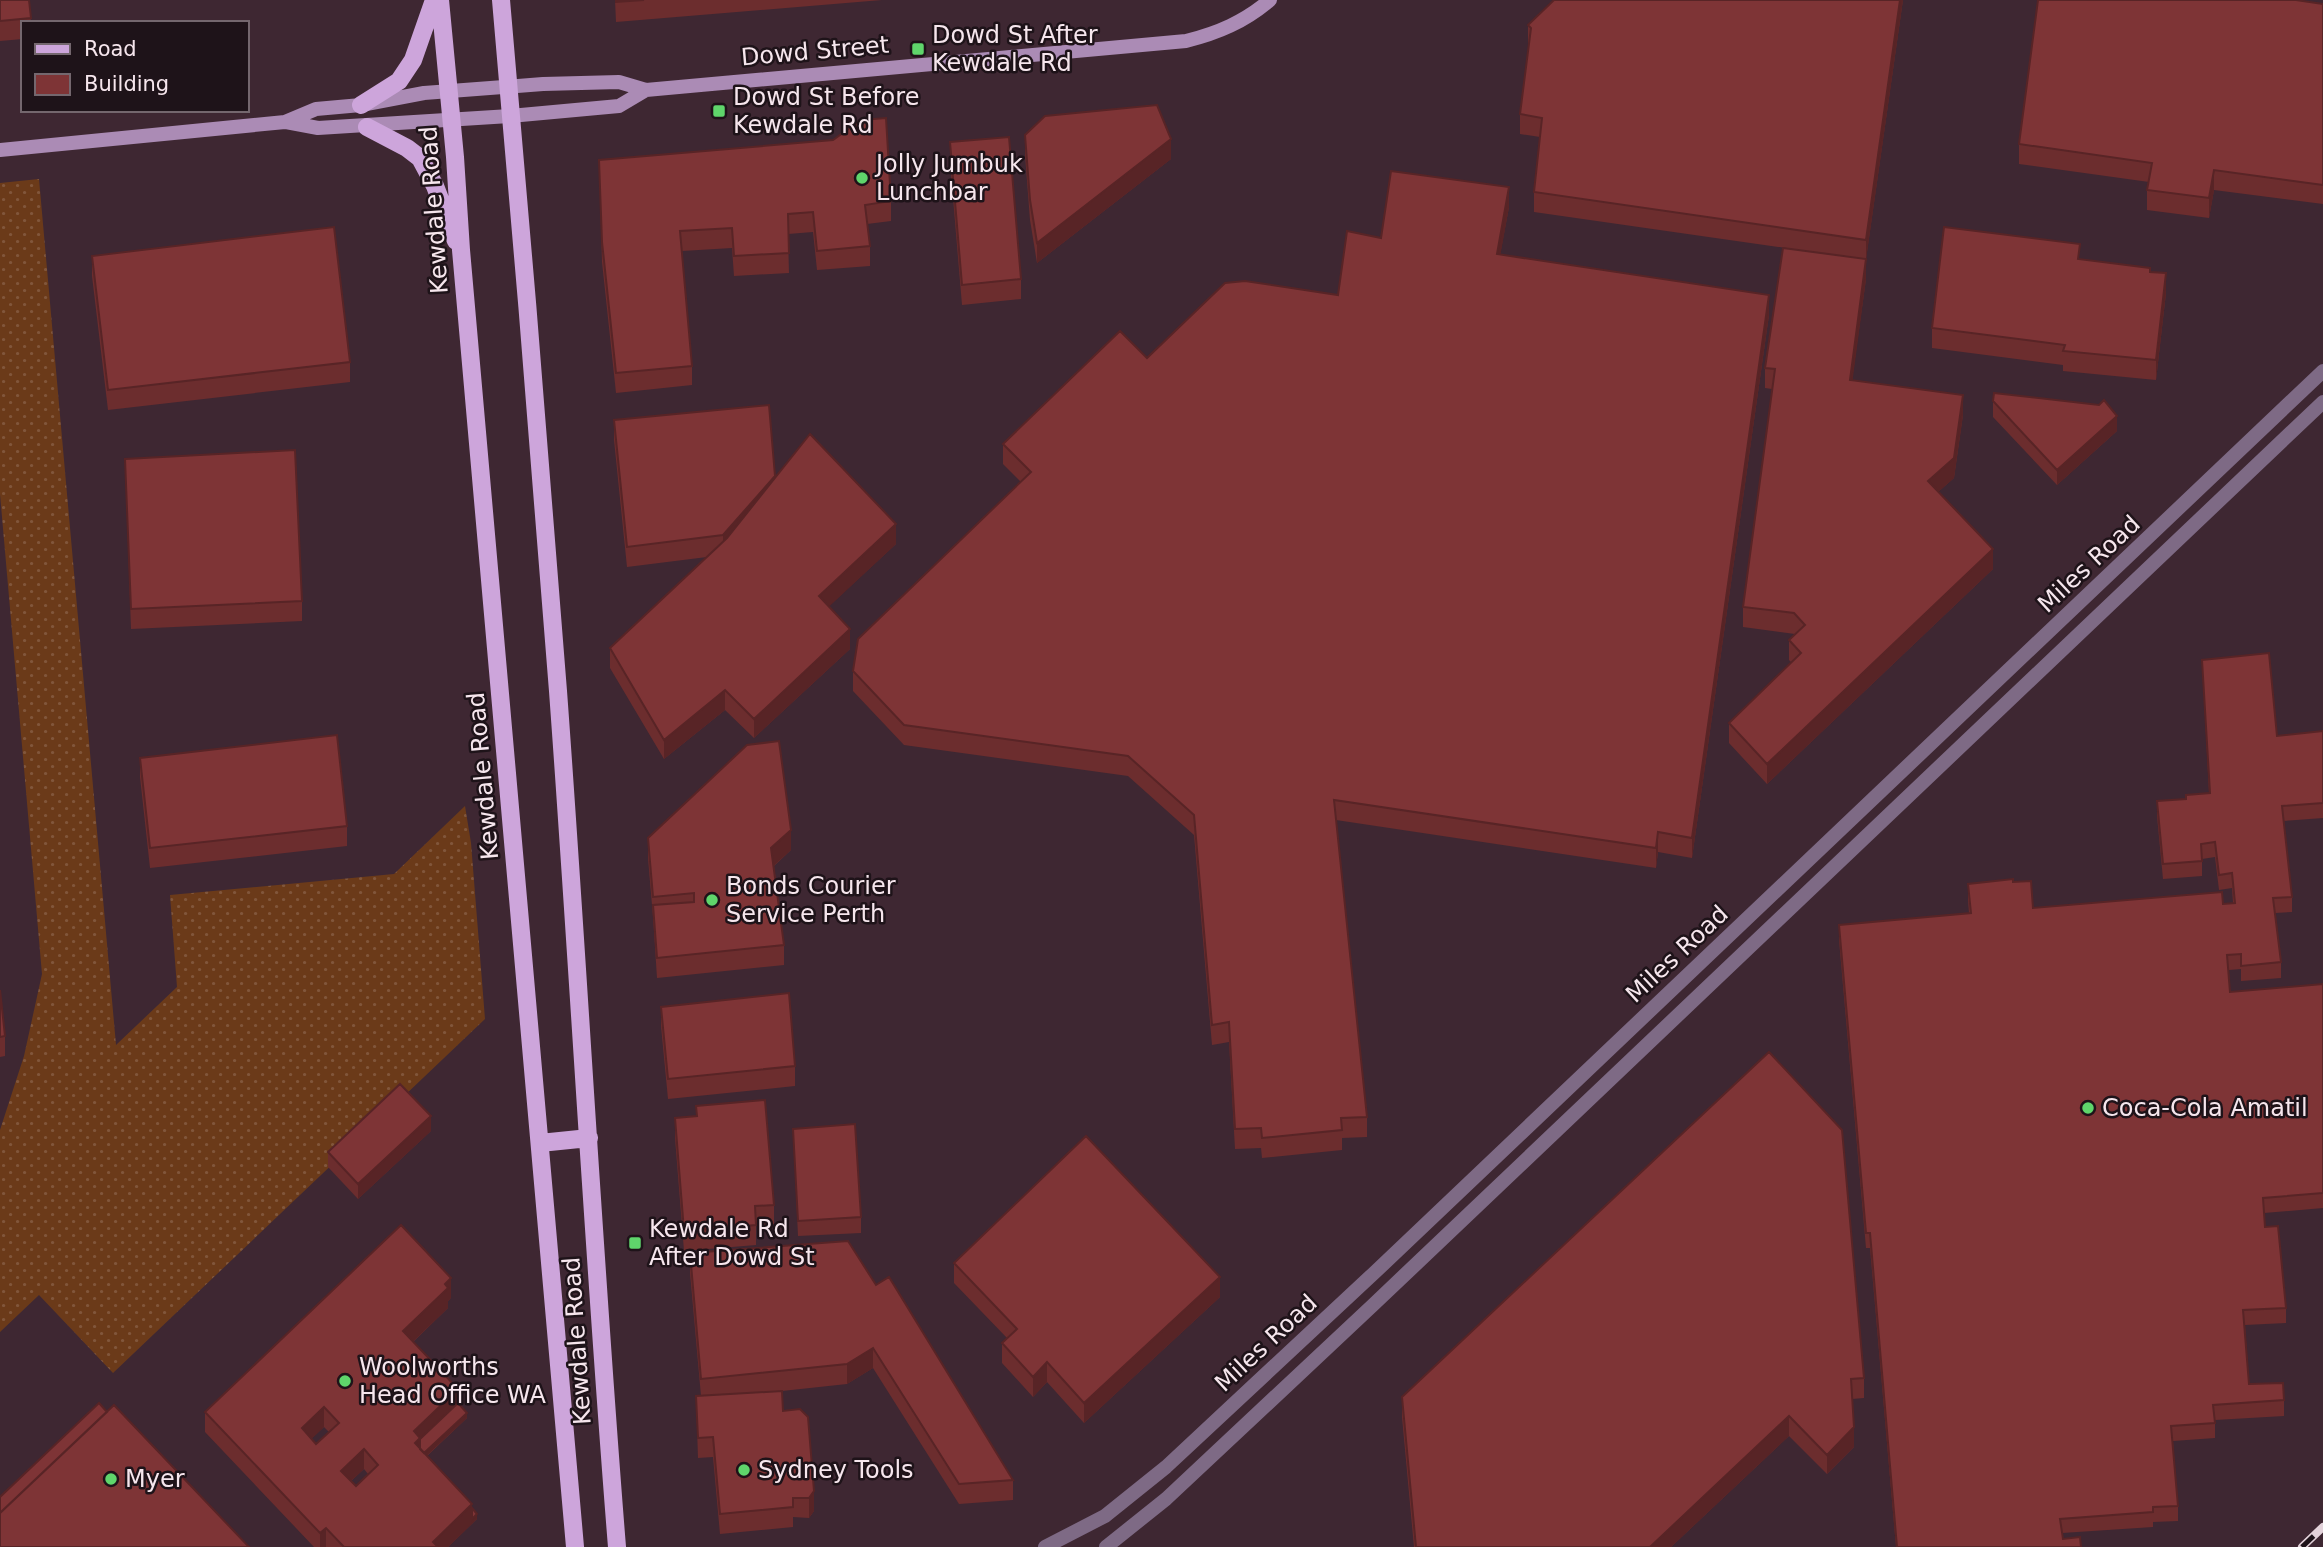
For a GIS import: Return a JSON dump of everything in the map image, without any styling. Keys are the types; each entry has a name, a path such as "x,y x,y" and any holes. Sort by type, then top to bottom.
{"main road":[{"path":"361,105 399,80 406,71 413,60 434,0"},
{"name":"Kewdale Road","path":"440,0 575,1547"},
{"name":"Kewdale Road","path":"501,0 559,703 598,1311 617,1547"},
{"name":"Dowd Street","path":"285,122 316,109 361,105 424,93 619,82 646,90 1186,41 1218,33 1251,16 1270,0"},
{"name":"Dowd Street","path":"0,150 285,122 318,128 367,127 619,106 646,90"},
{"path":"367,127 420,158 435,186 439,203 461,250"},
{"path":"540,1143 589,1138"}],"street":[{"name":"Miles Road","path":"1045,1547 1105,1516 1166,1467 2323,371"},
{"name":"Miles Road","path":"1106,1547 1166,1499 1373,1306 2323,402"}],"shaded area":[{"path":"39,179 116,1045 177,987 170,895 394,874 465,806 471,843 485,1019 113,1373 39,1295 0,1332 0,1130 24,1056 42,974 0,494 0,183"}],"building":[{"path":"0,0 29,0 31,18 0,21"},
{"path":"1554,0 1900,0 1866,240 1534,192 1542,118 1520,114 1531,28 1528,25"},
{"path":"2038,0 2296,0 2323,4 2323,185 2214,170 2209,198 2147,190 2152,163 2019,144"},
{"path":"1157,105 1171,139 1037,243 1030,200 1025,135 1045,116"},
{"path":"886,118 891,201 865,205 870,246 817,251 813,212 788,214 789,253 734,256 732,228 680,231 692,366 616,373 602,242 599,160 833,140 861,120"},
{"path":"1009,137 1021,279 962,285 950,142"},
{"path":"1391,171 1509,187 1497,254 1769,295 1692,838 1658,832 1656,848 1334,800 1367,1117 1341,1118 1342,1130 1262,1138 1261,1128 1235,1129 1229,1022 1212,1025 1194,815 1128,756 904,725 853,671 858,639 1031,472 1003,444 1120,331 1147,358 1225,283 1245,281 1338,295 1347,231 1381,238"},
{"path":"334,227 350,362 108,390 92,256"},
{"path":"1944,227 2080,244 2078,259 2150,268 2150,272 2166,273 2156,360 2063,351 2065,345 1932,328"},
{"path":"1783,248 1866,259 1850,380 1963,395 1954,458 1928,481 1993,549 1767,764 1729,723 1801,653 1789,640 1805,625 1794,613 1743,607 1775,369 1765,368"},
{"path":"1994,393 2099,405 2104,400 2117,416 2057,470 1993,401"},
{"path":"769,405 775,476 723,535 627,547 614,420"},
{"path":"810,434 896,524 819,596 850,629 754,719 725,690 664,740 610,648 727,538"},
{"path":"295,450 302,601 131,609 125,459"},
{"name":"Coca-Cola Amatil","path":"2269,653 2277,736 2323,731 2323,803 2282,806 2292,897 2273,898 2281,962 2241,966 2241,954 2227,955 2230,992 2323,984 2323,1193 2263,1198 2265,1227 2278,1226 2286,1308 2243,1310 2249,1384 2283,1383 2284,1400 2213,1405 2215,1423 2171,1426 2178,1506 2153,1507 2153,1512 2060,1519 2063,1539 2080,1537 2081,1547 1897,1547 1870,1233 1866,1233 1839,925 1971,913 1968,884 2013,879 2013,882 2031,881 2033,908 2222,892 2223,904 2235,903 2232,873 2219,875 2215,842 2201,844 2202,861 2163,864 2157,801 2186,799 2186,795 2210,793 2202,660"},
{"path":"337,735 347,826 150,848 140,758"},
{"path":"779,741 791,830 771,848 784,945 657,958 653,905 694,902 694,893 653,897 648,838 747,745"},
{"path":"0,990 5,1036 0,1037"},
{"path":"789,993 795,1066 668,1079 661,1007"},
{"path":"1769,1052 1842,1130 1864,1378 1851,1379 1854,1427 1827,1455 1789,1416 1650,1547 1416,1547 1402,1397"},
{"path":"400,1084 431,1116 358,1184 328,1152"},
{"path":"765,1100 774,1205 755,1206 756,1225 684,1231 675,1118 697,1116 696,1106"},
{"path":"855,1124 861,1217 798,1221 793,1129"},
{"path":"1086,1136 1220,1277 1084,1403 1047,1362 1033,1377 1002,1343 1017,1329 954,1263"},
{"name":"Woolworths Head Office WA","path":"401,1225 451,1278 445,1284 448,1288 403,1331 458,1389 414,1431 420,1438 415,1443 472,1504 433,1542 438,1547 344,1547 326,1528 320,1533 205,1412","holes":["324,1407 339,1423 316,1444 302,1428","364,1449 378,1465 356,1486 341,1471"]},
{"path":"848,1241 876,1285 889,1277 1013,1480 959,1484 873,1348 847,1364 701,1379 690,1253"},
{"path":"782,1391 783,1411 800,1409 808,1417 814,1491 809,1498 793,1498 793,1507 720,1514 713,1437 698,1438 696,1396"},
{"path":"99,1403 107,1412 0,1513 0,1497"},
{"path":"458,1403 467,1413 424,1453 420,1449 420,1439"},
{"name":"Myer","path":"114,1405 249,1547 0,1547 0,1513"}],"railway":[{"path":"2302,1547 2323,1527"}],"place":[{"name":"Dowd St After Kewdale Rd","path":"918,49"},
{"name":"Dowd St Before Kewdale Rd","path":"719,111"},
{"name":"Jolly Jumbuk Lunchbar","path":"862,178"},
{"name":"Bonds Courier Service Perth","path":"712,900"},
{"name":"Coca-Cola Amatil","path":"2088,1108"},
{"name":"Kewdale Rd After Dowd St","path":"635,1243"},
{"name":"Woolworths Head Office WA","path":"345,1381"},
{"name":"Sydney Tools","path":"744,1470"},
{"name":"Myer","path":"111,1479"}]}
